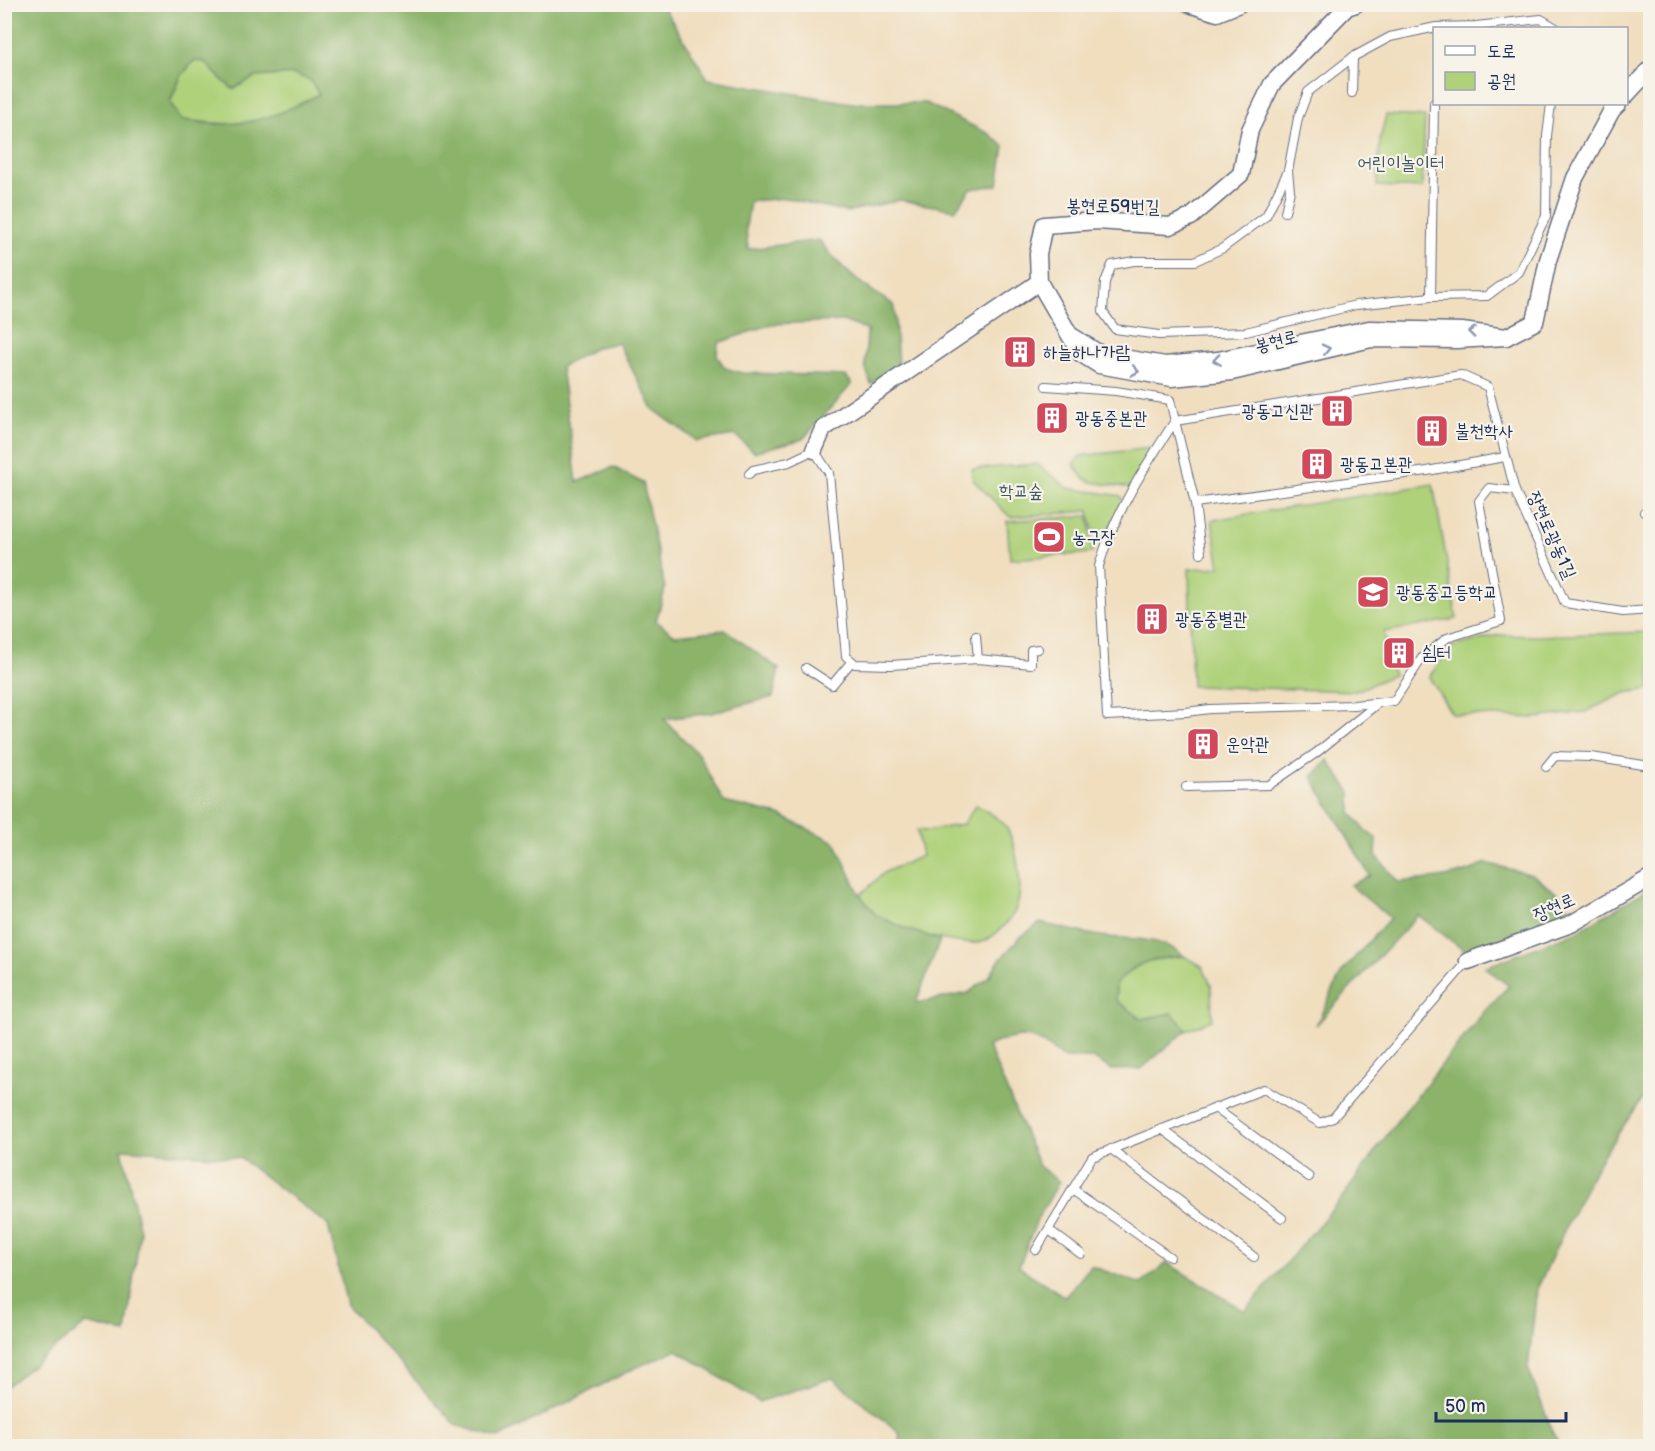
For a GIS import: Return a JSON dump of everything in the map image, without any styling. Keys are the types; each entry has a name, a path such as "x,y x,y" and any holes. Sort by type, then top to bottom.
{"street":[{"path":"1189,4 1217,13 1239,4"},
{"name":"봉현로59번길","path":"1038,254 1044,225 1097,221 1170,226 1191,217 1240,174 1250,130 1272,84 1345,5"},
{"name":"봉현로","path":"1628,92 1650,69"},
{"name":"봉현로","path":"1038,254 1039,282 1080,353 1099,365 1172,378 1232,372 1371,339 1457,340 1506,337 1535,322 1548,260 1575,177 1616,105"},
{"path":"814,450 823,429 1039,282"},
{"name":"장현로","path":"1468,961 1571,924 1650,878"}],"lane":[{"path":"1456,27 1541,19 1554,27"},
{"path":"1433,29 1390,37 1353,57 1308,92 1298,118 1288,171 1266,216 1223,248 1195,261 1134,261 1113,265 1105,282 1103,312 1115,329 1159,335 1246,332 1356,305 1431,297 1487,296 1519,272 1546,216 1547,136 1551,105"},
{"path":"1352,93 1353,57"},
{"path":"1431,297 1434,105"},
{"path":"1285,212 1290,191 1288,171"},
{"path":"1378,703 1209,709 1107,716 1099,566 1105,545 1142,471 1175,421 1461,375 1488,387 1515,491"},
{"path":"1046,386 1116,391 1170,400 1195,502 1201,553"},
{"path":"749,474 753,470 789,462 814,450 829,473 839,611 846,656 855,664 891,665 978,658 1031,664 1035,650 1031,639"},
{"path":"1195,502 1428,471 1505,457"},
{"name":"장현로광동1길","path":"1378,703 1394,701 1422,658 1447,638 1501,621 1479,501 1489,488 1515,491 1565,603 1623,612 1650,610"},
{"path":"976,636 978,658"},
{"path":"806,668 832,685 852,661"},
{"path":"1186,787 1269,785 1316,753 1378,703"},
{"path":"1546,767 1555,756 1591,757 1627,764 1650,765"},
{"path":"1036,1250 1092,1157 1264,1089 1320,1123 1334,1118 1468,961"},
{"path":"1215,1108 1309,1177"},
{"path":"1162,1129 1282,1218"},
{"path":"1111,1149 1254,1257"},
{"path":"1073,1189 1170,1257"},
{"path":"1049,1230 1081,1254"}],"green space":[{"path":"5,4 662,5 708,79 851,103 926,103 989,134 1004,146 998,185 971,189 955,210 900,200 847,212 786,198 750,201 746,227 748,249 819,240 853,277 894,305 898,366 871,384 865,366 867,330 843,321 772,324 718,343 717,356 725,368 742,373 846,376 852,384 803,439 754,452 735,435 697,441 653,409 618,343 597,347 561,367 577,482 613,467 643,483 665,589 656,621 675,635 725,630 779,669 773,697 712,713 664,719 698,754 724,802 779,815 835,842 860,895 876,915 906,929 940,940 916,1003 968,993 989,977 999,961 1019,938 1040,923 1107,937 1152,941 1174,949 1184,956 1163,958 1139,965 1116,984 1116,1000 1142,1019 1172,1013 1187,1030 1141,1069 1112,1070 1093,1058 1063,1058 1044,1044 1028,1037 1011,1038 988,1046 1039,1166 1059,1182 1037,1220 1019,1267 1065,1297 1091,1266 1141,1284 1167,1263 1245,1311 1341,1199 1397,1121 1488,1007 1509,986 1485,967 1576,932 1650,888 1650,1088 1601,1158 1537,1289 1528,1368 1554,1436 1561,1446 900,1446 899,1432 832,1378 759,1402 677,1350 637,1367 498,1438 456,1425 347,1305 328,1225 240,1158 122,1149 140,1231 126,1333 86,1324 5,1387","holes":["194,61 205,62 233,89 255,77 293,74 310,80 319,94 286,110 251,121 221,124 181,120 170,102 181,76"]},
{"path":"194,61 205,61 233,89 255,77 293,74 310,80 319,94 283,113 250,123 230,124 181,120 170,103 181,76"},
{"name":"어린이놀이터","path":"1386,115 1425,117 1422,188 1377,186 1380,139"},
{"name":"학교숲","path":"1152,448 1131,488 1091,482 1082,477 1074,465 1080,456"},
{"name":"학교숲","path":"1037,464 1068,488 1121,496 1123,502 1108,531 1093,531 1089,511 1010,517 973,480 972,469"},
{"path":"1433,484 1457,619 1384,632 1393,675 1356,691 1192,686 1189,569 1220,567 1212,520"},
{"name":"농구장","path":"1089,516 1092,553 1010,559 1007,521"},
{"path":"1650,632 1650,689 1625,693 1585,712 1534,718 1452,714 1429,677 1451,647 1499,635"},
{"path":"1328,760 1351,793 1351,813 1366,831 1377,839 1376,855 1398,882 1455,875 1486,863 1533,875 1558,894 1574,913 1536,931 1471,956 1418,915 1316,1025 1342,972 1390,918 1350,885 1370,876 1312,777"},
{"path":"976,805 1003,823 1008,830 1015,851 1019,875 1019,898 1015,911 1005,925 987,940 964,943 915,932 875,914 860,895 885,872 922,856 917,830 928,831 963,824"},
{"path":"1184,956 1202,966 1211,985 1212,1020 1187,1030 1172,1013 1142,1019 1116,1000 1116,984 1139,965 1154,960"}],"place":[{"name":"하늘하나가람","path":"1020,352"},
{"name":"광동고신관","path":"1337,411"},
{"name":"광동중본관","path":"1052,418"},
{"name":"불천학사","path":"1432,431"},
{"name":"광동고본관","path":"1317,464"},
{"name":"농구장","path":"1049,537"},
{"name":"광동중고등학교","path":"1373,592"},
{"name":"광동중별관","path":"1152,619"},
{"name":"쉼터","path":"1399,653"},
{"name":"운악관","path":"1203,744"}]}
